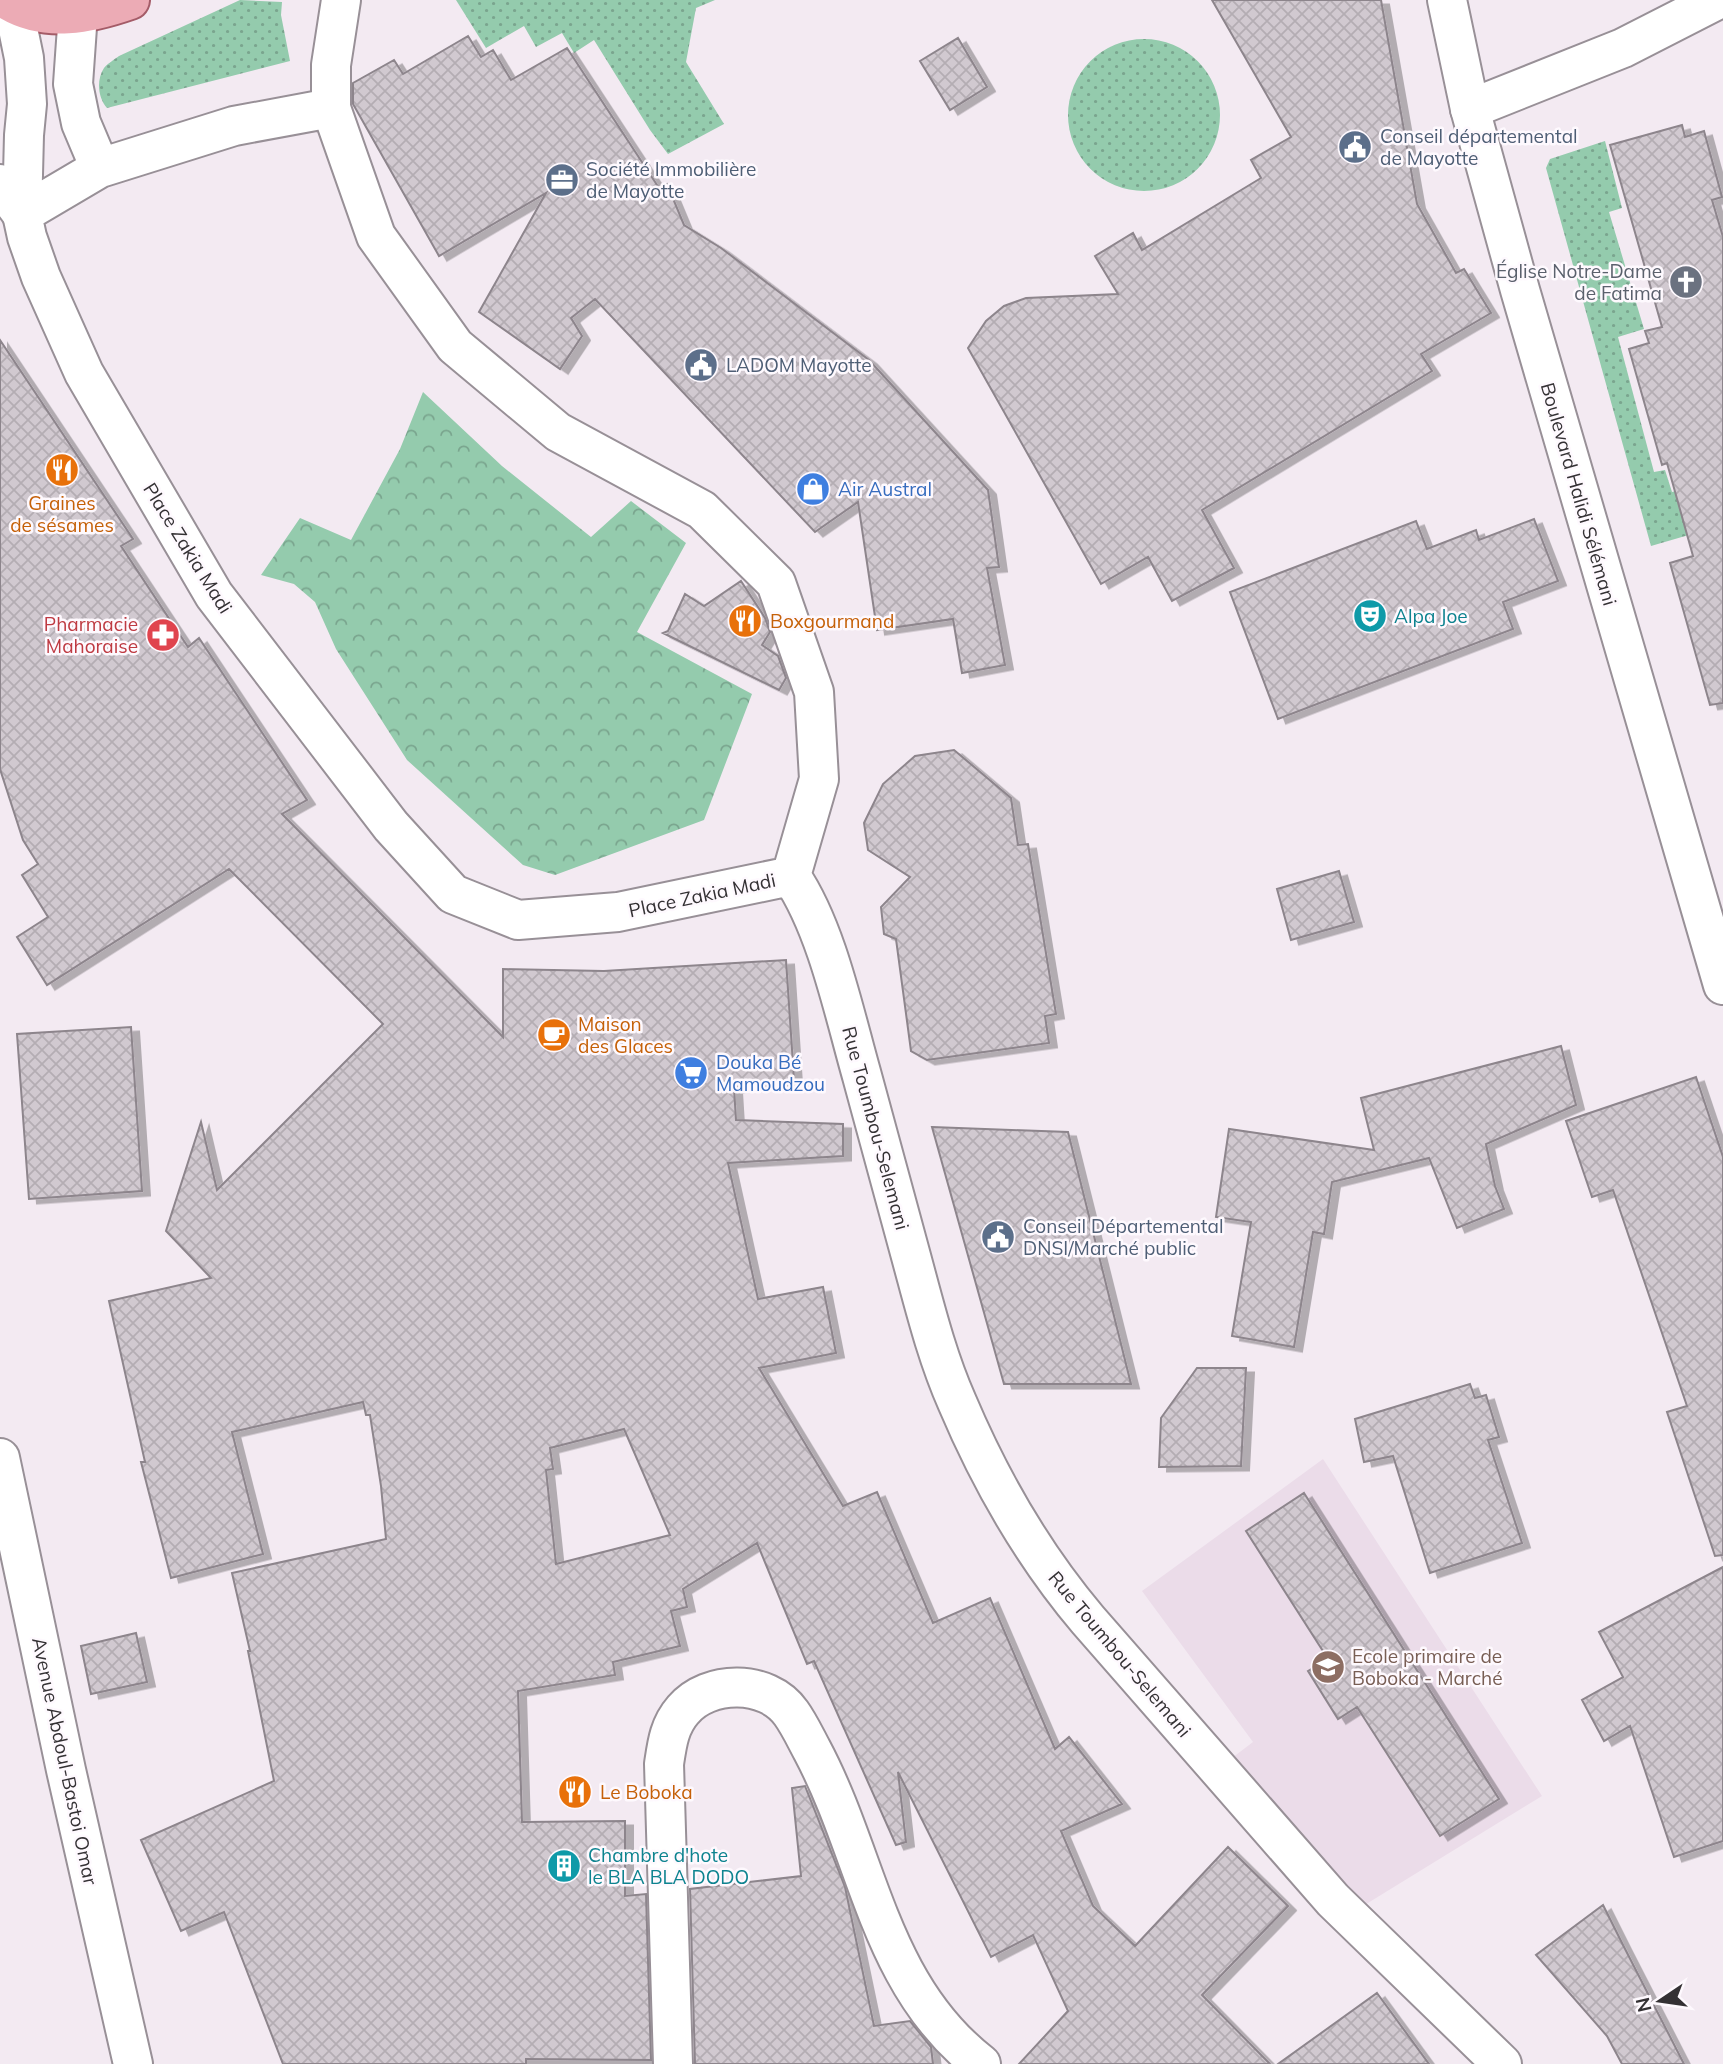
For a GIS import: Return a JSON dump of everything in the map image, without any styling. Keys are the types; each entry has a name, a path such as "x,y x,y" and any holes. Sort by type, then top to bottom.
{"main road":[{"path":"10,2 59,15 98,11 130,0"}],"street":[{"name":"Place Zakia Madi","path":"10,2 24,58 27,104 22,214 41,277 84,373 214,595 391,826 453,894 518,920 618,912 791,876 819,779 814,692 776,583 702,510 558,432 455,346 376,236 331,108 331,65 341,0"},
{"name":"Boulevard Halidi Sélémani","path":"1447,0 1470,109 1520,290 1723,985"},
{"path":"1470,109 1623,48 1717,0"},
{"path":"78,13 73,84 77,107 100,168"},
{"path":"0,184 22,214 100,168 234,126 331,108"},
{"name":"Rue Toumbou-Selemani","path":"791,876 806,897 819,930 874,1118 925,1309 956,1400 984,1462 1027,1537 1081,1612 1333,1900 1502,2064"},
{"name":"Avenue Abdoul-Bastoi Omar","path":"0,1458 66,1770 133,2064"},
{"path":"673,2064 664,1764 668,1735 683,1710 702,1694 721,1688 751,1689 770,1695 789,1710 827,1779 887,1941 909,1984 946,2031 981,2064"}],"shaded area":[{"name":"Ecole primaire de Boboka - Marché","path":"1323,1459 1542,1796 1363,1906 1228,1761 1253,1742 1142,1591"}],"green space":[{"path":"240,0 282,2 281,15 290,61 107,108 99,83 101,73 109,63"},
{"path":"456,0 715,0 696,8 686,62 724,124 668,154 594,40 574,53 562,33 536,47 524,26 486,48"},
{"path":"1144,39 1173,45 1198,61 1214,86 1220,115 1214,144 1198,169 1173,185 1144,191 1115,185 1090,169 1074,144 1068,115 1074,86 1090,61 1115,45"},
{"path":"1605,141 1622,208 1609,212 1644,329 1618,337 1654,472 1665,470 1672,492 1712,481 1723,525 1651,546 1546,168 1550,159"},
{"path":"423,392 502,466 591,537 631,501 686,543 637,632 752,694 704,820 555,875 523,865 407,760 336,649 315,602 294,584 261,575 300,518 351,540 400,449"}],"building":[{"path":"1212,0 1381,0 1417,204 1456,273 1464,269 1491,313 1421,354 1432,371 1202,510 1234,568 1172,601 1148,557 1101,584 968,348 986,321 1004,306 1026,298 1118,294 1095,256 1133,233 1142,250 1261,178 1251,160 1291,137"},
{"path":"468,36 481,57 493,50 511,80 567,48 659,188 667,184 684,225 721,248 869,360 988,490 999,567 987,568 1005,665 962,673 953,619 877,630 858,502 815,532 595,299 571,318 582,336 560,369 479,312 546,193 439,256 353,104 353,83 394,60 403,74"},
{"path":"958,38 987,87 950,110 920,61"},
{"name":"Église Notre-Dame de Fatima","path":"1682,125 1685,137 1704,131 1722,197 1712,200 1723,237 1723,703 1710,705 1670,563 1693,556 1667,463 1662,465 1629,349 1649,343 1645,331 1662,327 1610,145"},
{"path":"0,340 133,539 121,546 188,647 199,638 307,800 282,814 503,1037 503,969 604,971 786,960 794,1079 734,1088 736,1120 843,1124 843,1156 728,1163 758,1299 823,1287 836,1353 759,1368 843,1506 877,1492 933,1623 990,1598 1055,1749 1069,1737 1122,1804 1061,1831 1093,1906 1135,1946 1228,1847 1288,1906 1202,1995 1270,2064 1019,2064 1068,2011 1033,1935 991,1957 898,1772 906,1842 896,1845 814,1661 807,1664 757,1543 683,1589 687,1607 671,1611 680,1646 613,1662 615,1675 518,1691 522,1822 625,1821 625,1896 646,1894 651,2060 526,2059 526,2064 283,2064 224,1912 181,1931 141,1840 274,1781 250,1651 232,1573 386,1539 370,1415 366,1415 363,1402 232,1432 263,1554 171,1578 141,1462 145,1462 109,1301 211,1278 166,1231 201,1122 217,1190 383,1024 229,869 47,985 17,937 48,917 22,875 38,864 23,840 0,769","holes":["624,1429 670,1535 556,1564 546,1470 553,1469 550,1448"]},
{"path":"1534,519 1558,581 1503,602 1513,629 1278,719 1230,592 1416,521 1427,549 1476,530 1479,540"},
{"path":"741,581 765,618 770,632 762,645 778,656 786,678 779,690 663,633 668,631 685,594 704,606"},
{"path":"954,750 1011,798 1018,845 1028,844 1056,1014 1045,1016 1049,1043 927,1060 911,1051 896,939 884,934 881,907 910,877 868,850 864,823 883,784 915,756"},
{"path":"1339,871 1354,922 1291,940 1277,889"},
{"path":"131,1027 142,1191 29,1199 17,1034"},
{"path":"1561,1046 1576,1105 1486,1144 1495,1186 1504,1209 1457,1228 1429,1158 1332,1182 1324,1234 1313,1232 1294,1347 1232,1336 1251,1222 1216,1217 1229,1129 1374,1150 1361,1098"},
{"path":"1696,1077 1723,1157 1723,1555 1715,1556 1667,1412 1687,1406 1613,1190 1592,1197 1566,1121"},
{"path":"932,1127 1068,1132 1131,1384 1004,1384"},
{"path":"1197,1368 1246,1368 1241,1466 1159,1467 1161,1418"},
{"path":"1470,1384 1475,1398 1486,1395 1499,1437 1488,1440 1522,1543 1430,1573 1393,1456 1364,1462 1355,1419"},
{"path":"1304,1493 1499,1799 1440,1836 1357,1707 1338,1719 1308,1671 1328,1659 1246,1531"},
{"path":"1723,1567 1723,1841 1674,1857 1630,1726 1604,1741 1582,1700 1623,1677 1599,1632"},
{"path":"136,1633 147,1682 91,1694 81,1646"},
{"path":"805,1786 845,1887 874,2026 910,2021 931,2047 933,2064 695,2064 690,1889 801,1876 792,1788"},
{"path":"1603,1905 1684,2064 1622,2064 1607,2036 1536,1955"},
{"path":"1377,1993 1429,2064 1278,2064"}],"place":[{"name":"Conseil départemental de Mayotte","path":"1355,147"},
{"name":"Société Immobilière de Mayotte","path":"562,180"},
{"name":"Église Notre-Dame de Fatima","path":"1686,282"},
{"name":"LADOM Mayotte","path":"701,365"},
{"name":"Graines de sésames","path":"62,470"},
{"name":"Air Austral","path":"813,489"},
{"name":"Alpa Joe","path":"1370,616"},
{"name":"Boxgourmand","path":"745,621"},
{"name":"Pharmacie Mahoraise","path":"163,635"},
{"name":"Maison des Glaces","path":"554,1035"},
{"name":"Douka Bé Mamoudzou","path":"691,1073"},
{"name":"Conseil Départemental DNSI/Marché public","path":"998,1237"},
{"name":"Ecole primaire de Boboka - Marché","path":"1328,1667"},
{"name":"Le Boboka","path":"575,1792"},
{"name":"Chambre d'hote le BLA BLA DODO","path":"564,1866"}]}
